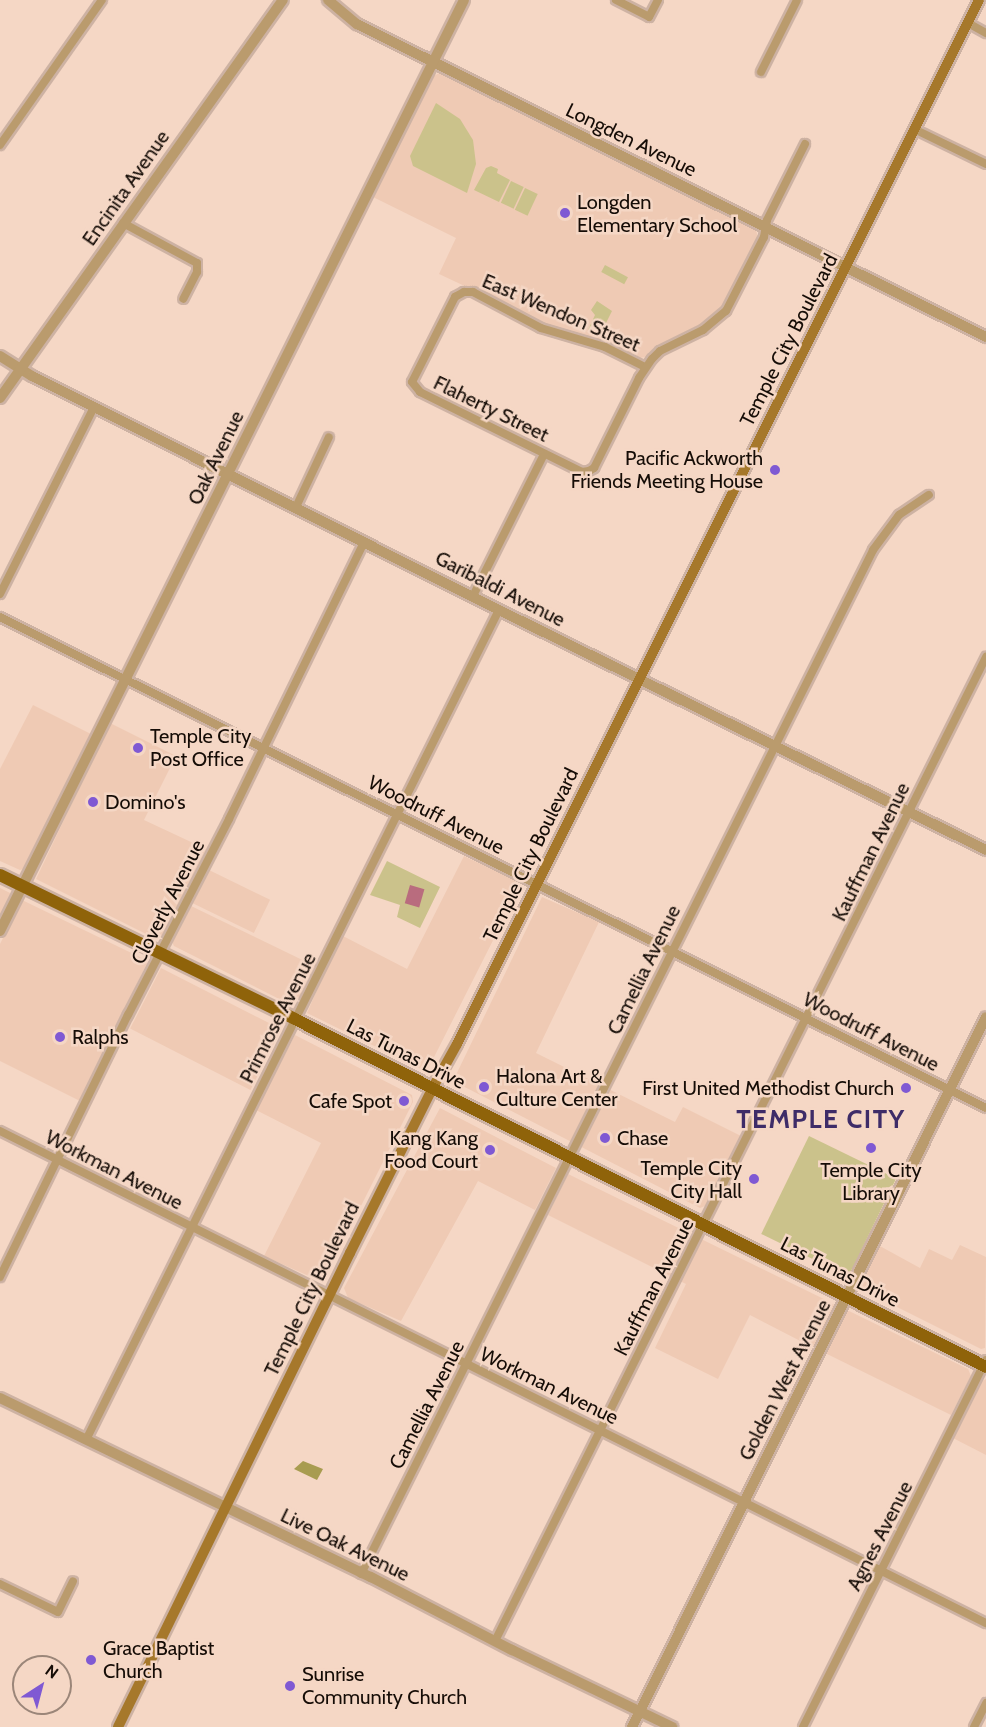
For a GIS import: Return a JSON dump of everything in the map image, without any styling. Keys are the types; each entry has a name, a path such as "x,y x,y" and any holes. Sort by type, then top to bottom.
{"main road":[{"name":"Temple City Boulevard","path":"118,1727 432,1089 457,1044 979,0"},
{"name":"Las Tunas Drive","path":"0,875 295,1019 985,1364"}],"street":[{"path":"0,145 102,0"},
{"name":"Encinita Avenue","path":"0,398 282,0"},
{"name":"Longden Avenue","path":"328,0 357,24 986,337"},
{"name":"Oak Avenue","path":"0,931 464,0"},
{"path":"616,0 650,17 658,0"},
{"path":"761,72 797,0"},
{"path":"968,23 986,33"},
{"path":"914,129 986,164"},
{"path":"645,367 660,351 703,330 726,311 764,238 766,228 805,144"},
{"path":"123,223 194,259 197,272 183,299"},
{"name":"East Wendon Street","path":"412,385 413,378 455,297 464,291 473,292 551,331 605,347 645,367"},
{"name":"Garibaldi Avenue","path":"0,356 21,370 499,610 986,850"},
{"name":"Flaherty Street","path":"412,385 420,392 582,472 594,468 645,367"},
{"path":"0,594 94,407"},
{"path":"296,507 329,437"},
{"path":"473,596 544,454"},
{"name":"Camellia Avenue","path":"361,1574 873,550 898,515 929,495"},
{"name":"Cloverly Avenue","path":"0,1277 364,542"},
{"name":"Primrose Avenue","path":"86,1440 499,610"},
{"name":"Woodruff Avenue","path":"0,617 986,1108"},
{"name":"Kauffman Avenue","path":"495,1641 986,657"},
{"name":"Golden West Avenue","path":"632,1727 986,1017"},
{"name":"Workman Avenue","path":"0,1131 986,1623"},
{"name":"Agnes Avenue","path":"803,1727 985,1364"},
{"name":"Live Oak Avenue","path":"0,1398 672,1727"},
{"path":"0,1584 58,1612 73,1581"},
{"path":"974,1727 986,1703"}],"shaded area":[{"name":"Longden Elementary School","path":"439,73 756,229 758,239 719,311 702,325 661,345 646,357 639,358 605,342 561,331 439,274 456,238 373,197 434,76"},
{"path":"436,103 460,119 473,140 476,164 467,193 413,166 410,156"},
{"path":"491,166 498,169 497,173 510,180 499,202 474,190 486,168"},
{"path":"511,181 524,187 514,209 501,203"},
{"path":"525,188 538,194 528,216 515,210"},
{"path":"605,265 628,277 624,284 601,272"},
{"path":"597,301 612,311 600,335 588,330 595,315 591,310"},
{"path":"33,705 91,734 23,869 20,870 0,861 0,769"},
{"path":"110,723 176,756 144,820 206,849 161,938 156,939 36,879"},
{"path":"464,856 515,880 519,889 428,1069 423,1070 307,1013 341,935 407,969"},
{"path":"387,861 440,887 420,928 397,917 400,905 370,895"},
{"path":"209,870 270,900 254,933 193,903"},
{"path":"410,885 424,889 419,907 405,903"},
{"path":"0,888 10,893 10,896 0,918"},
{"path":"542,897 599,922 536,1053 675,1122 683,1107 741,1136 705,1206 700,1208 453,1081"},
{"path":"22,900 148,961 80,1101 0,1061 0,944"},
{"path":"189,905 321,969 293,1006 174,946 172,942"},
{"path":"161,968 281,1029 250,1090 130,1029"},
{"path":"295,1035 412,1095 413,1102 325,1278 320,1281 264,1256 321,1143 256,1110"},
{"path":"440,1108 556,1168 535,1210 478,1181 401,1321 348,1298 344,1288"},
{"path":"809,1136 896,1179 848,1276 761,1234"},
{"path":"568,1174 830,1302 834,1305 833,1310 814,1348 750,1315 718,1379 655,1348 686,1284 548,1215"},
{"path":"878,1245 920,1268 929,1249 952,1260 960,1245 986,1257 985,1348 981,1349 863,1290 860,1282"},
{"path":"849,1311 968,1369 971,1376 951,1415 825,1353 845,1312"},
{"path":"986,1379 986,1455 953,1438 982,1381"},
{"path":"303,1461 323,1469 317,1480 294,1469"}],"place":[{"name":"Longden Elementary School","path":"565,213"},
{"name":"Pacific Ackworth Friends Meeting House","path":"775,470"},
{"name":"Temple City Post Office","path":"138,748"},
{"name":"Domino's","path":"93,802"},
{"name":"Ralphs","path":"60,1037"},
{"name":"Halona Art & Culture Center","path":"484,1087"},
{"name":"First United Methodist Church","path":"906,1088"},
{"name":"Cafe Spot","path":"404,1101"},
{"name":"Chase","path":"605,1138"},
{"name":"Temple City Library","path":"871,1148"},
{"name":"Kang Kang Food Court","path":"490,1150"},
{"name":"Temple City City Hall","path":"754,1179"},
{"name":"Grace Baptist Church","path":"91,1660"},
{"name":"Sunrise Community Church","path":"290,1686"}],"district":[{"name":"TEMPLE CITY","path":"821,1120"}]}
